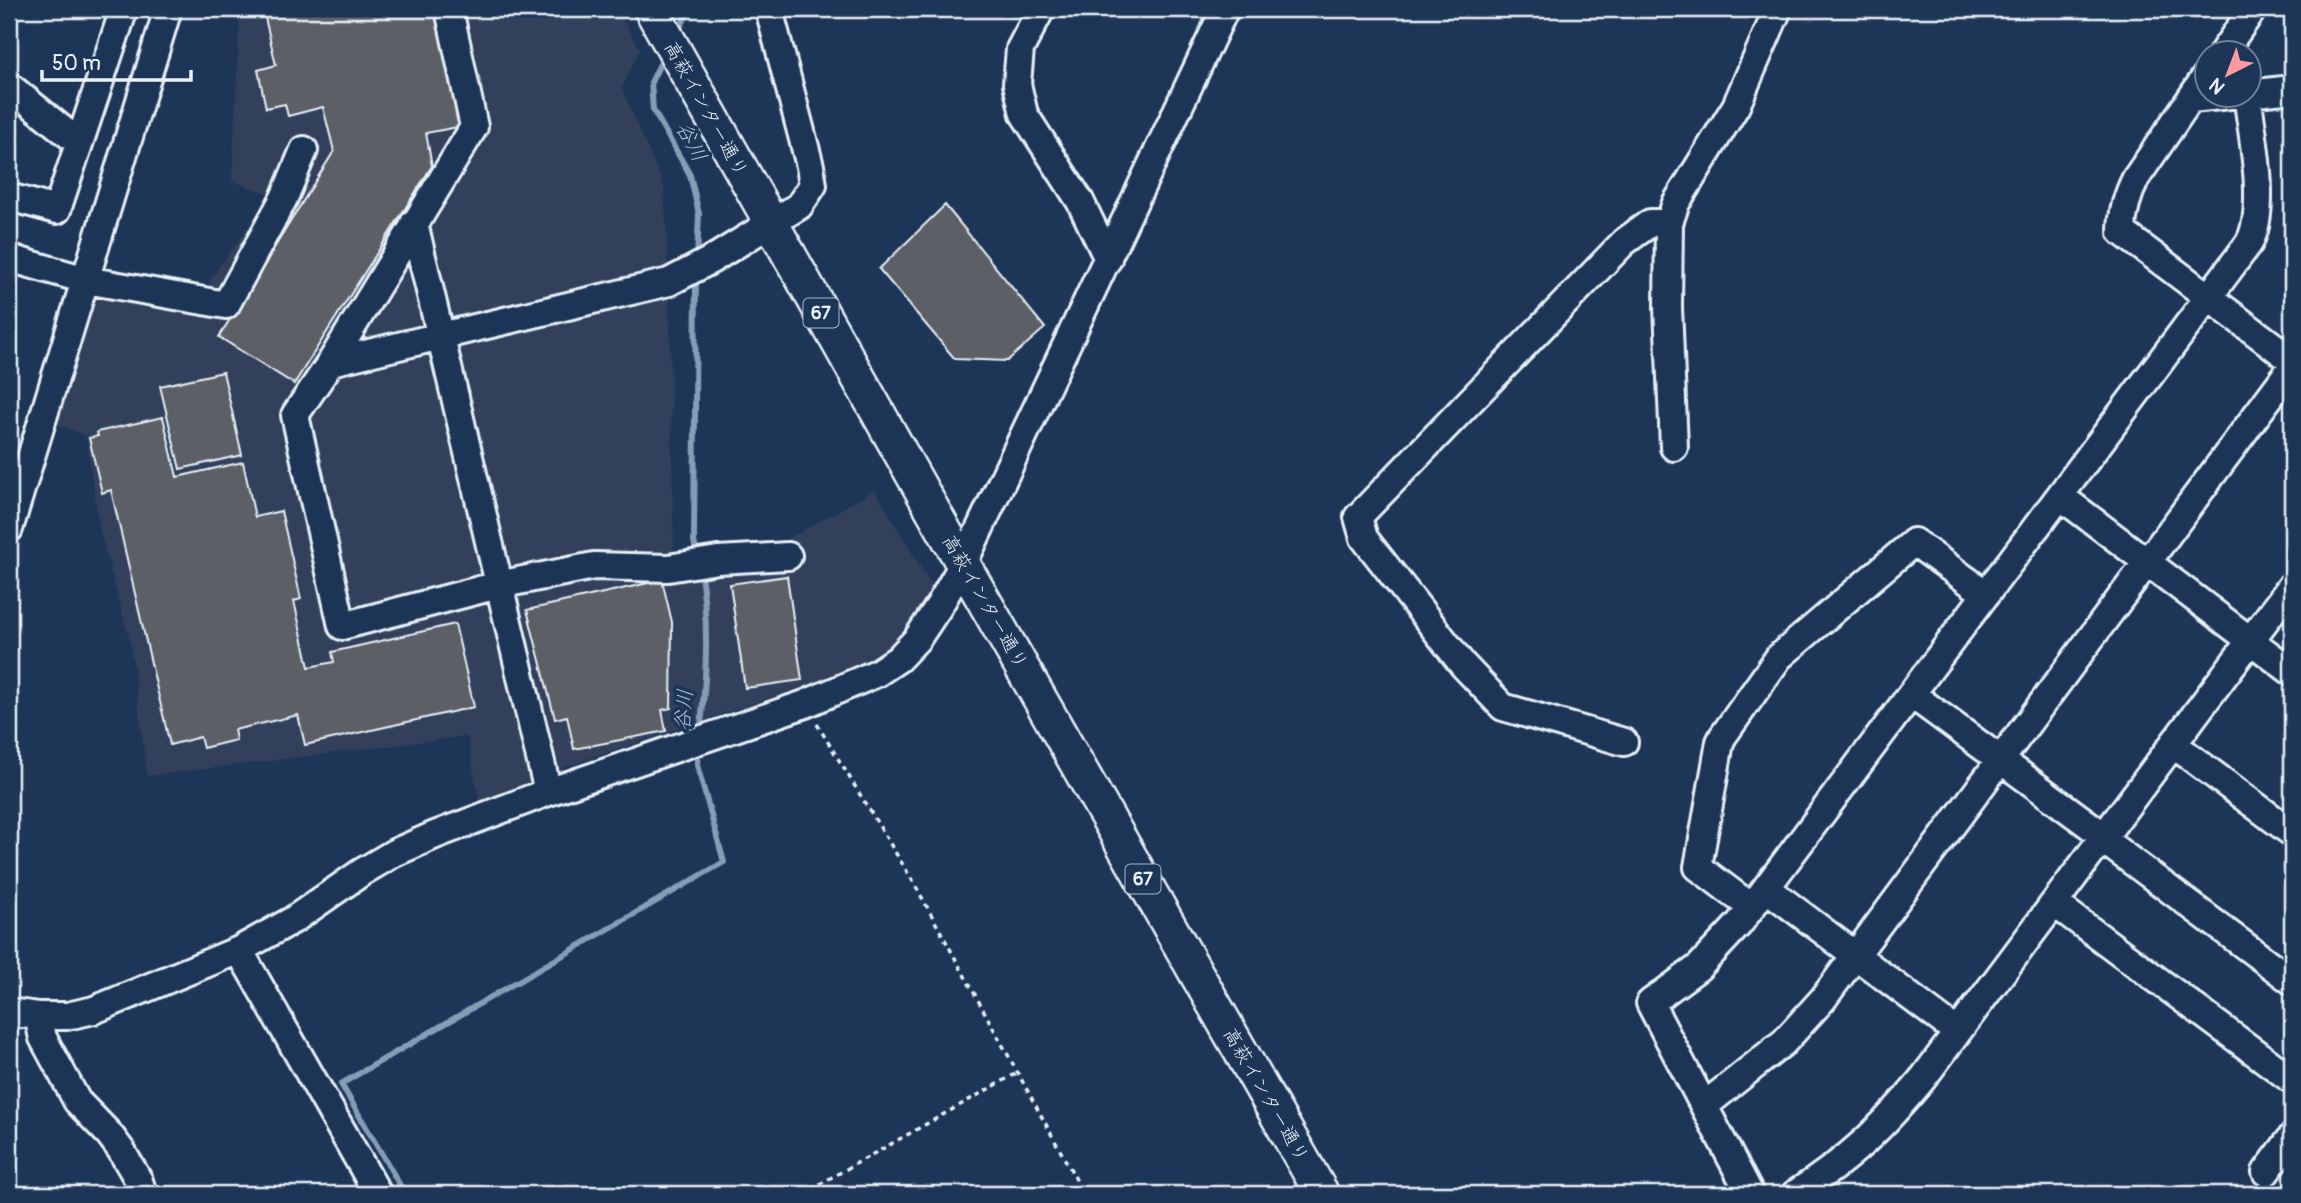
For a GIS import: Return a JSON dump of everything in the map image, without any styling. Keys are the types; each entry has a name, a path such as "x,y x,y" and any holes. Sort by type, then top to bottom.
{"main road":[{"name":"高萩インター通り","path":"656,19 1322,1194"}],"street":[{"path":"9,197 57,210 124,9"},
{"path":"9,529 168,9"},
{"path":"449,9 474,127 331,362 295,415 342,626 498,585 594,566 668,568 718,559 788,556"},
{"path":"331,362 669,282 711,260 799,206 813,185 769,9"},
{"path":"1041,9 1020,49 1017,84 1024,114 1080,201 1108,259"},
{"path":"18,1008 67,1016 94,1010 239,950 293,920 394,853 435,835 548,792 805,704 877,673 898,659 917,639 963,564 1226,9"},
{"path":"1674,447 1668,307 1669,223 1676,203 1736,106 1778,9"},
{"path":"2233,38 2253,9"},
{"path":"9,86 79,143"},
{"path":"2262,92 2292,89"},
{"path":"2192,96 2136,178 2122,218 2122,232 2292,360"},
{"path":"1750,1194 1650,1003 1699,967 1739,925 2249,243 2255,232 2259,203 2249,108"},
{"path":"9,258 86,280 226,305 284,198 304,150"},
{"path":"414,223 548,792"},
{"path":"1624,743 1503,707 1463,665 1364,538 1358,517 1624,242 1650,223 1669,223"},
{"path":"1704,1106 1784,1042 1824,999 2292,367"},
{"path":"2060,496 2292,672"},
{"path":"1956,1031 1854,957 1758,898 1698,867 1720,742 1779,657 1914,542 1986,594"},
{"path":"1795,1194 1839,1165 1871,1137 1924,1077 2292,585"},
{"path":"1911,694 2292,981"},
{"path":"2173,744 2292,833"},
{"path":"2054,903 2292,1080"},
{"path":"239,950 378,1194"},
{"path":"18,1008 43,1038 77,1101 109,1133 121,1150 139,1181 143,1194"},
{"path":"2266,1172 2292,1137"}],"path":[{"path":"805,704 914,883 1084,1194"},
{"path":"802,1194 1017,1073"}],"shaded area":[{"path":"240,9 617,9 640,49 622,88 664,187 669,282 674,559 777,545 875,490 933,588 921,609 887,647 843,673 562,768 480,806 467,736 147,776 131,646 100,532 86,436 54,422 97,297 204,310 211,278 272,195 232,181"}],"building":[{"path":"263,9 437,9 463,126 426,133 432,166 294,384 219,337 334,151 323,107 288,116 285,104 266,108 258,70 276,65"},
{"path":"945,205 1045,328 1007,361 955,359 879,269"},
{"path":"223,372 242,455 180,469 160,386"},
{"path":"163,417 177,477 243,462 255,517 281,511 301,599 294,601 309,667 334,662 332,652 455,624 474,707 305,745 298,715 234,730 236,740 203,748 200,737 170,745 111,490 102,493 89,438 98,436 97,432"},
{"path":"787,576 802,680 745,688 730,584"},
{"path":"662,580 672,622 671,708 662,710 666,731 574,749 567,716 555,719 527,610"}],"waterway":[{"name":"谷川","path":"678,31 690,9"},
{"name":"谷川","path":"664,56 651,82 653,110 690,175 699,214 697,259"},
{"name":"谷川","path":"696,277 694,541 697,556"},
{"name":"谷川","path":"700,570 706,652 700,734"},
{"name":"谷川","path":"405,1194 341,1084 724,862 697,765 699,748"}]}
